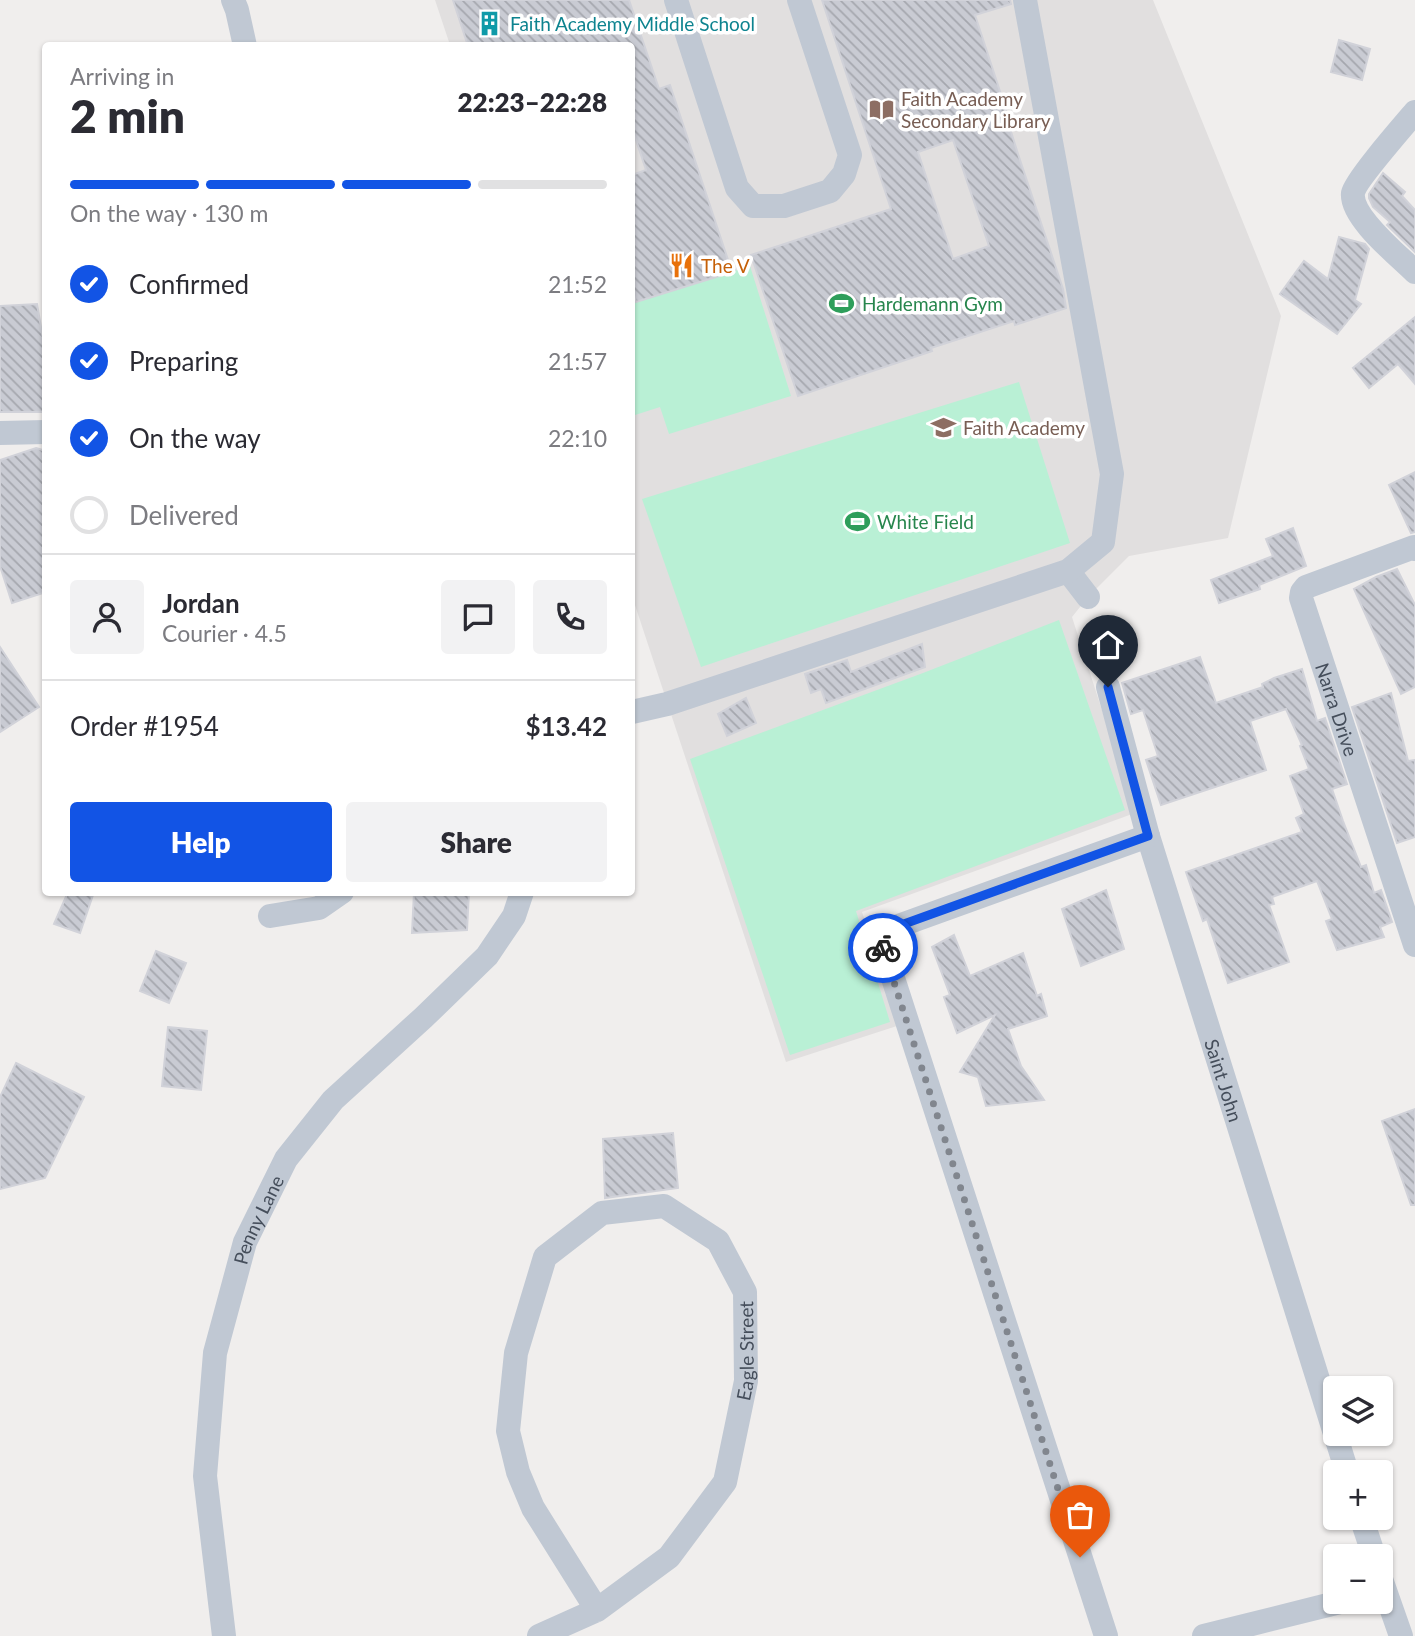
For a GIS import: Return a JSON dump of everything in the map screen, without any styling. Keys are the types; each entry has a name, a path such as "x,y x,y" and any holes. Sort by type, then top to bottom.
{"street":[{"path":"233,0 244,42"},
{"path":"676,0 737,188 753,206 784,206 830,191 844,174 850,155 799,0"},
{"path":"635,711 667,704 1068,571 1103,542 1112,474 1025,0"},
{"path":"1415,112 1353,192 1355,208 1363,222 1415,272"},
{"path":"0,433 42,432"},
{"name":"Narra Drive","path":"1415,549 1414,547 1306,587 1301,598 1415,945"},
{"path":"1068,571 1088,597"},
{"name":"Saint John","path":"1108,687 1148,836 1343,1460"},
{"path":"1106,1636 881,941 890,929 1148,836"},
{"path":"270,916 319,908 336,896"},
{"name":"Penny Lane","path":"224,1636 205,1476 215,1353 245,1242 293,1149 333,1100 487,956 514,916 521,896"},
{"name":"Eagle Street","path":"539,1636 597,1610 669,1557 725,1482 746,1381 745,1292 718,1241 664,1206 602,1213 545,1258 516,1353 508,1431 518,1472 533,1508 597,1610"},
{"path":"1204,1636 1323,1606"},
{"path":"1392,1614 1401,1636"}],"shaded area":[{"name":"Faith Academy","path":"435,0 1153,0 1281,316 1228,538 1129,556 1072,617 1135,813 862,912 900,1025 786,1062 635,605 635,42 449,42"}],"green space":[{"path":"750,266 791,396 669,434 660,407 635,415 635,296 637,302"},
{"name":"White Field","path":"1019,382 1070,543 701,667 642,499"},
{"path":"1059,620 1125,810 856,911 890,1022 790,1055 690,759"}],"building":[{"path":"453,0 629,0 659,89 670,85 732,272 636,302 635,174 646,170 635,137 635,42 467,42"},
{"path":"822,0 1010,0 1011,4 975,15 1063,289 1066,308 1015,325 1014,321 931,348 932,351 798,396 751,255 891,209","holes":["953,140 989,246 953,259 918,152"]},
{"path":"1339,40 1370,49 1362,80 1331,72"},
{"path":"1383,173 1405,192 1402,196 1415,210 1415,252 1387,225 1390,222 1373,207 1369,198"},
{"path":"1339,237 1365,244 1369,249 1355,300 1361,304 1337,334 1280,294 1304,261 1328,279"},
{"path":"37,304 42,333 42,412 0,412 0,306"},
{"path":"1415,317 1415,384 1398,364 1369,388 1353,368"},
{"path":"36,448 42,450 42,593 12,603 0,566 0,460"},
{"path":"1415,472 1415,532 1411,533 1389,485"},
{"path":"1293,528 1306,566 1259,585 1260,589 1219,603 1211,580 1273,556 1266,539"},
{"path":"1397,569 1415,605 1415,687 1401,694 1354,589"},
{"path":"922,644 925,667 826,703 821,689 811,693 805,674 847,660 851,672"},
{"path":"0,647 39,707 0,732"},
{"path":"1200,657 1216,703 1263,687 1262,684 1274,678 1302,669 1317,721 1325,718 1347,784 1332,789 1343,821 1361,867 1366,865 1374,893 1381,890 1392,922 1380,927 1384,937 1337,950 1326,921 1332,919 1317,881 1272,897 1274,904 1269,905 1289,962 1228,983 1207,919 1203,921 1186,872 1302,832 1296,818 1304,814 1290,776 1309,769 1286,709 1250,721 1266,770 1161,805 1146,760 1158,756 1143,710 1131,714 1122,683"},
{"path":"1391,693 1408,761 1415,760 1415,837 1397,843 1352,707"},
{"path":"746,698 756,723 727,736 718,714"},
{"path":"1106,890 1124,949 1081,966 1062,909"},
{"path":"66,896 93,896 80,933 54,924"},
{"path":"414,896 469,896 467,930 412,933"},
{"path":"954,935 970,976 1023,953 1037,996 1041,994 1047,1016 1008,1029 1021,1066 1044,1100 986,1106 978,1077 960,1072 995,1015 957,1033 944,997 950,995 932,947"},
{"path":"156,951 186,963 169,1003 140,991"},
{"path":"168,1027 207,1031 201,1090 162,1086"},
{"path":"16,1063 84,1097 45,1178 0,1189 0,1097"},
{"path":"1415,1109 1415,1205 1411,1205 1382,1121"},
{"path":"673,1133 678,1188 605,1198 603,1139"}],"way so far":[{"path":"883,948 1080,1557"}],"place":[{"name":"Faith Academy Middle School","path":"490,23"},
{"name":"Faith Academy Secondary Library","path":"881,109"},
{"name":"The V","path":"681,265"},
{"name":"Hardemann Gym","path":"842,303"},
{"name":"Faith Academy","path":"943,427"},
{"name":"White Field","path":"857,521"}],"route":[{"path":"883,948 881,941 890,929 1148,836 1108,687"}]}
